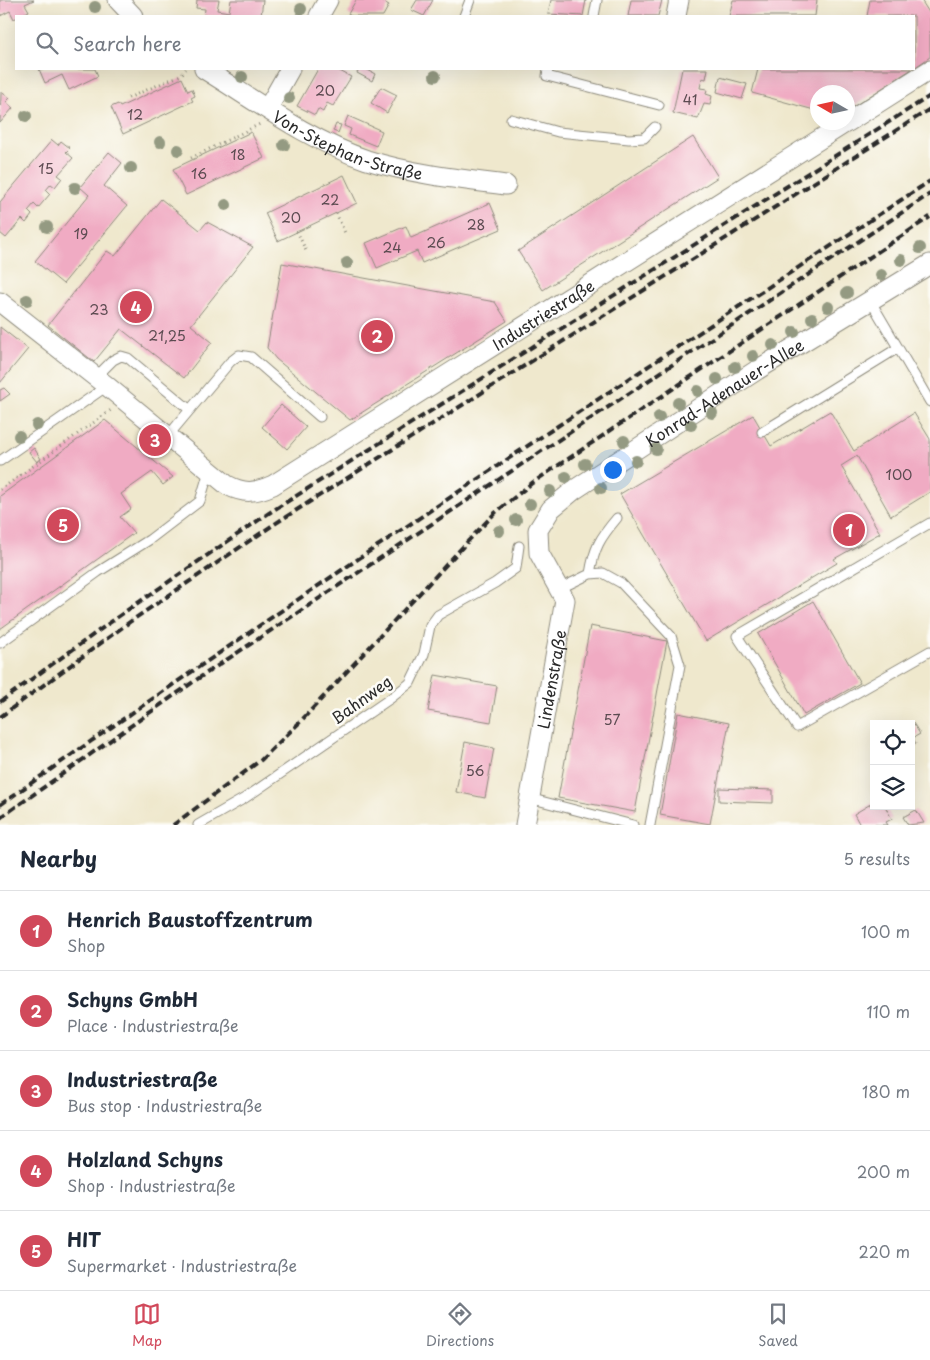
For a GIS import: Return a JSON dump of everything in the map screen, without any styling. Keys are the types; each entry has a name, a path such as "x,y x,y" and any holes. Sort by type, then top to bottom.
{"street":[{"path":"118,0 132,15"},
{"path":"320,15 328,0"},
{"path":"676,15 679,0"},
{"name":"Von-Stephan-Straße","path":"206,70 333,146 368,160 433,176 506,185"},
{"path":"268,108 289,70"},
{"name":"Industriestraße","path":"855,117 930,70"},
{"name":"Industriestraße","path":"0,302 125,400 209,470 240,492 258,492 273,485 834,130"},
{"name":"Konrad-Adenauer-Allee","path":"538,540 538,530 551,509 574,490 757,370 930,264"},
{"name":"Lindenstraße","path":"525,825 565,600 539,553 538,540"}],"lane":[{"path":"464,15 470,0"},
{"path":"594,15 597,0"},
{"path":"548,70 547,76 659,105"},
{"path":"511,119 558,132 630,139 644,138 656,127"},
{"path":"870,300 930,402"},
{"path":"762,432 898,348"},
{"path":"168,436 230,362 239,355 251,357 320,417"},
{"path":"0,461 101,381 113,360 121,356 128,358 190,410"},
{"path":"0,643 98,572 149,540 200,501 209,470"},
{"path":"590,574 593,555 600,537 618,518"},
{"path":"930,524 738,636 797,727 930,651"},
{"name":"Bahnweg","path":"198,825 245,798 391,698 410,682 424,654 430,626 438,615 495,583 516,568 519,546"},
{"path":"559,589 590,574 603,573 621,583 671,636 680,665 650,825"},
{"path":"529,798 633,825"}],"path":[{"path":"128,98 181,74 185,70"},
{"path":"191,158 261,124 268,108"},
{"path":"336,213 345,232"},
{"path":"297,231 306,251"},
{"path":"0,490 125,400"}],"building":[{"path":"0,0 34,0 25,4 29,11 22,15 15,15 14,19 10,11 0,16"},
{"path":"197,0 219,0 217,10 229,12 231,0 263,0 261,15 204,15 205,9 196,8"},
{"path":"356,0 380,0 389,5 384,15 348,14"},
{"path":"417,0 433,0 425,15 411,10"},
{"path":"551,0 586,0 583,15 548,14"},
{"path":"631,0 662,0 658,15 628,15"},
{"path":"733,0 817,0 815,15 729,15"},
{"path":"870,0 921,0 930,14 930,57 915,67 915,15 867,15"},
{"path":"39,70 95,70 98,76 69,90 62,75 45,83"},
{"path":"317,70 338,70 351,77 333,106 327,103 323,112 318,109 315,115 297,106"},
{"path":"358,70 368,70 375,74 372,81 357,73"},
{"path":"682,70 708,70 706,79 702,78 700,88 707,89 706,94 712,96 710,105 704,104 698,119 673,113"},
{"path":"758,70 910,70 855,106 855,85 810,85 810,109 752,93"},
{"path":"720,77 747,84 742,99 717,92"},
{"path":"182,78 188,91 192,89 195,96 191,98 193,101 123,134 111,107 118,104 120,107"},
{"path":"381,87 397,95 387,113 371,103"},
{"path":"1,92 10,98 6,102 13,108 0,123"},
{"path":"348,116 382,131 376,146 349,135 351,129 344,126"},
{"path":"336,124 341,125 338,133 333,131"},
{"path":"251,132 264,158 186,195 173,169"},
{"path":"693,137 718,177 543,290 518,251"},
{"path":"52,140 58,145 61,141 70,148 66,152 73,158 58,175 62,178 55,187 51,184 46,190 50,194 38,208 34,204 28,211 32,215 26,223 22,219 6,238 0,233 0,202"},
{"path":"109,152 122,163 104,186 127,206 63,284 35,261 89,195 80,187"},
{"path":"344,175 357,203 278,241 265,213"},
{"path":"161,199 200,230 207,222 253,247 191,325 212,342 184,378 121,329 94,362 48,325 107,251 115,256"},
{"path":"490,203 501,229 422,263 417,251 377,268 366,243 406,226 411,238"},
{"path":"282,263 495,302 507,321 350,420 276,359 267,348"},
{"path":"0,327 28,349 0,383"},
{"path":"4,388 10,394 0,401 0,390"},
{"path":"281,405 306,427 287,449 262,427"},
{"path":"830,411 854,451 914,413 930,439 930,492 891,516 857,456 841,466 880,533 834,559 837,563 706,641 620,494 753,415 771,446"},
{"path":"105,420 173,477 163,485 152,472 121,494 131,509 120,517 134,533 0,629 0,496"},
{"path":"34,448 41,459 37,462 29,452"},
{"path":"813,601 860,683 804,715 758,634"},
{"path":"590,626 667,641 635,812 558,798"},
{"path":"435,675 497,686 491,722 428,711"},
{"path":"678,713 729,723 710,824 660,815"},
{"path":"915,726 920,734 915,737"},
{"path":"465,742 494,748 485,798 456,792"},
{"path":"719,788 773,790 773,803 719,801"},
{"path":"870,804 870,810 887,810 892,819 886,822 888,825 860,825 854,814"},
{"path":"916,810 924,823 908,825 903,817"}],"railway":[{"path":"0,702 126,611 269,513 930,96"},
{"path":"0,717 131,621 273,525 930,109"},
{"path":"0,805 346,567 930,181"},
{"path":"0,818 196,680 930,194"},
{"path":"173,825 261,760 300,722 495,513 532,483 930,217"}],"place":[{"name":"Holzland Schyns","path":"136,307"},
{"name":"Schyns GmbH","path":"377,336"},
{"name":"Industriestraße","path":"155,440"},
{"name":"HIT","path":"63,525"},
{"name":"Henrich Baustoffzentrum","path":"849,530"}]}
